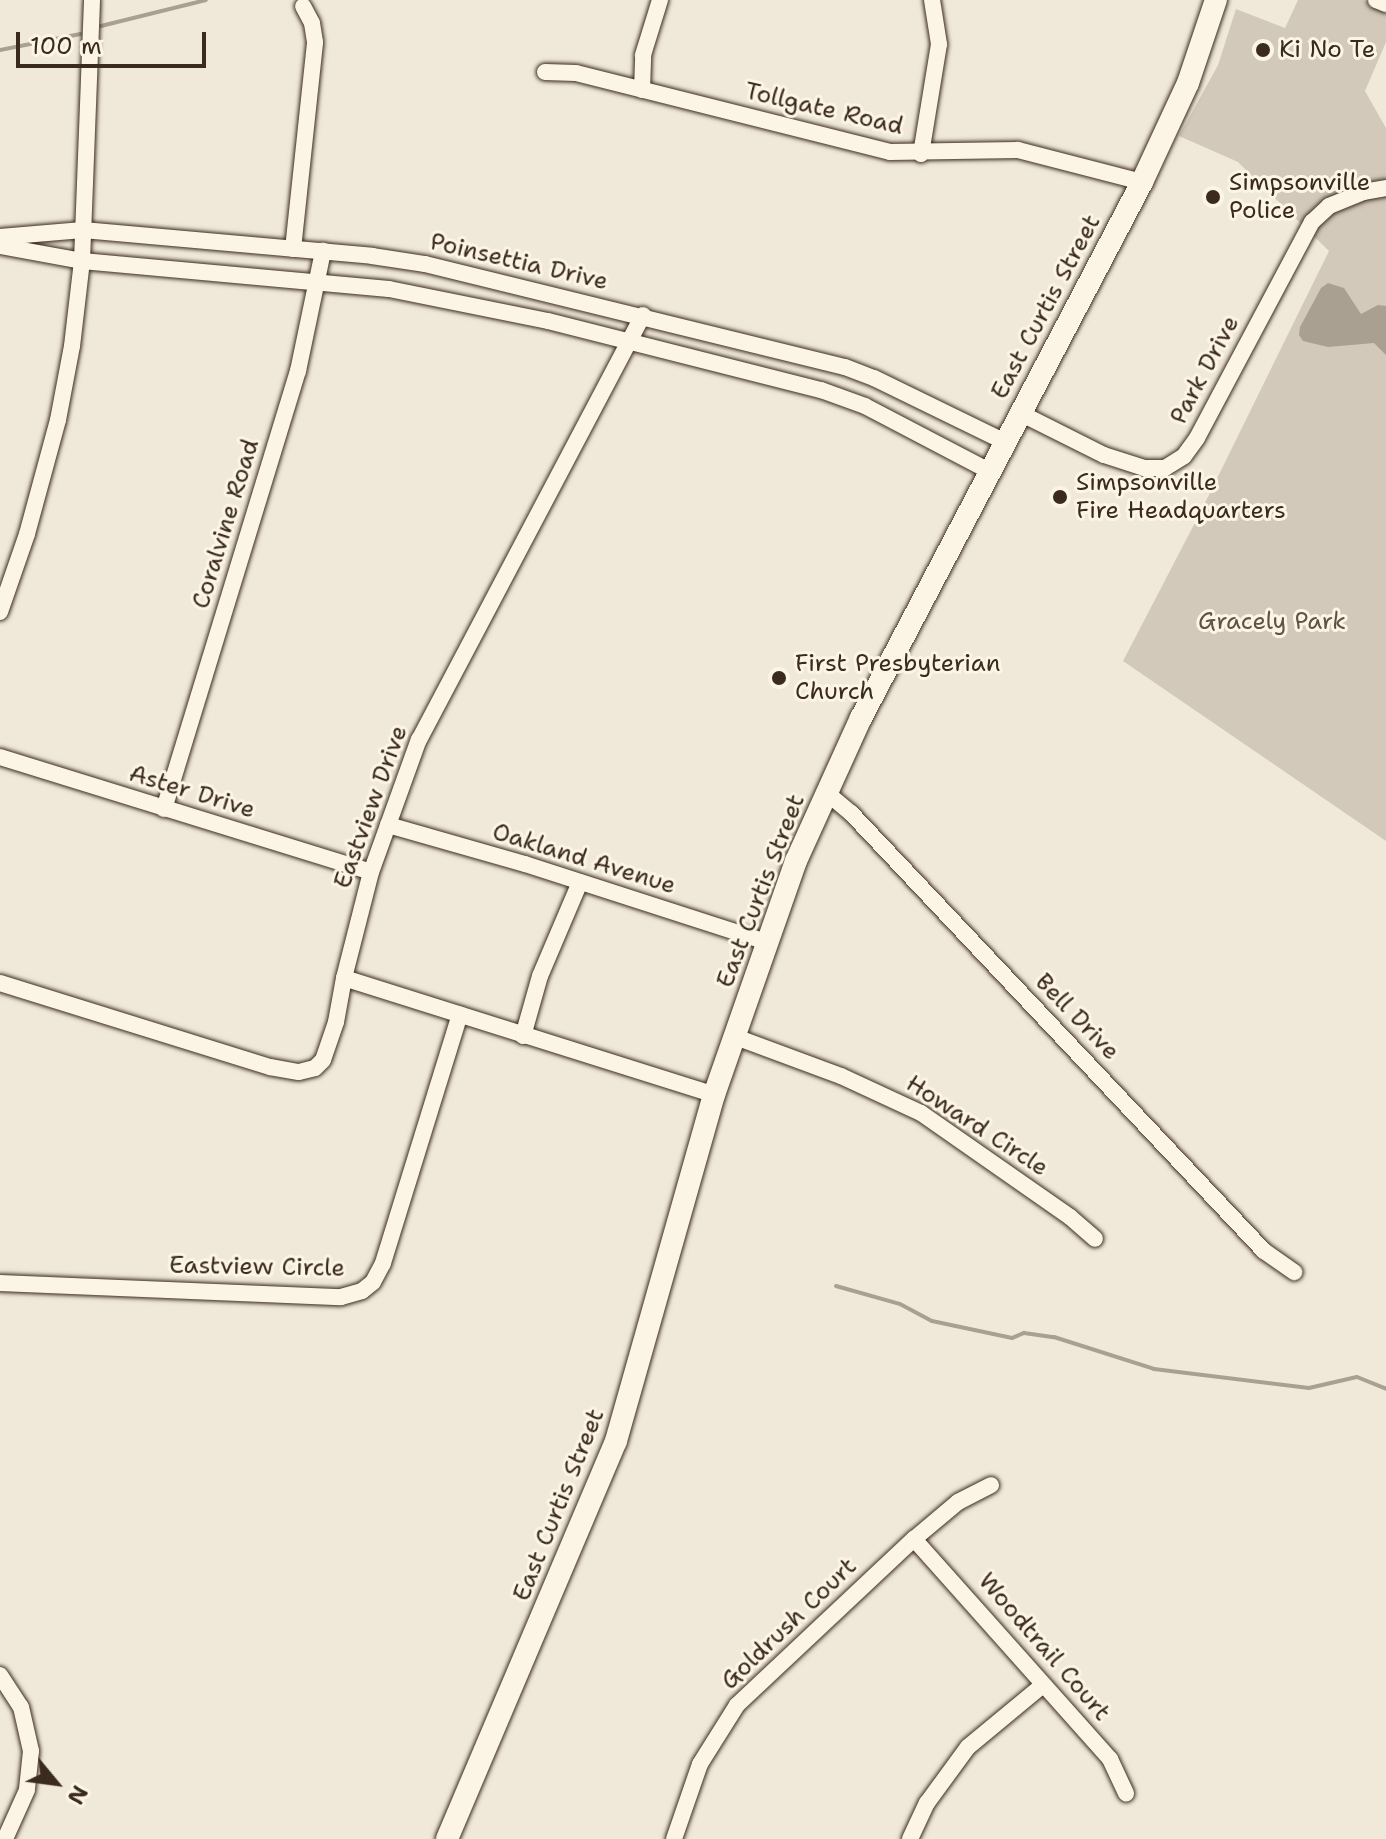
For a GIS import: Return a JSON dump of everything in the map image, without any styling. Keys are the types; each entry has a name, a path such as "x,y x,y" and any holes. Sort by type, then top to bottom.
{"main road":[{"name":"East Curtis Street","path":"447,1839 616,1441 733,1036 766,942 827,793 861,718 1142,182 1194,70 1216,0"}],"street":[{"path":"0,612 27,534 64,393 82,261 92,0"},
{"path":"642,90 643,55 660,0"},
{"path":"921,154 939,44 932,0"},
{"path":"1376,0 1386,4"},
{"path":"293,249 315,42 312,23 303,6"},
{"name":"Tollgate Road","path":"545,72 576,73 890,152 921,154 1018,150 1142,182"},
{"name":"Park Drive","path":"1020,413 1104,455 1144,468 1165,468 1184,456 1197,438 1312,222 1329,206 1363,192 1386,188"},
{"name":"Poinsettia Drive","path":"0,237 83,230 323,251 425,264 845,367 1005,442"},
{"path":"0,246 82,261 318,281 459,302 821,390 865,406 991,472"},
{"name":"Coralvine Road","path":"164,809 298,371 323,251"},
{"name":"Eastview Drive","path":"344,978 371,872 439,696 643,315"},
{"name":"Aster Drive","path":"0,757 371,872"},
{"name":"Bell Drive","path":"827,793 851,813 1264,1251 1294,1272"},
{"name":"Oakland Avenue","path":"388,825 766,942"},
{"path":"523,1036 540,976 580,882"},
{"path":"0,983 270,1067 299,1072 315,1068 323,1060 336,1022 344,978 714,1095"},
{"name":"Eastview Circle","path":"0,1283 341,1297 362,1291 373,1282 383,1263 460,1015"},
{"name":"Howard Circle","path":"733,1036 841,1076 921,1113 1070,1217 1095,1239"},
{"name":"Goldrush Court","path":"674,1839 700,1764 737,1705 914,1539 958,1502 991,1485"},
{"name":"Woodtrail Court","path":"914,1539 1116,1767 1126,1794"},
{"path":"0,1675 21,1707 31,1751 27,1790 5,1839"},
{"path":"910,1839 927,1803 958,1759 1000,1718 1043,1685"}],"green space":[{"name":"Gracely Park","path":"1298,0 1363,0 1386,11 1386,42 1365,91 1386,128 1386,841 1123,661 1329,251 1238,162 1179,136 1218,65 1236,9 1285,28"}],"shaded area":[{"path":"1328,283 1344,288 1361,314 1378,305 1386,306 1386,355 1374,343 1328,347 1303,341 1299,335 1300,327 1321,288"}],"waterway":[{"path":"101,26 206,0"},
{"path":"0,50 80,34"},
{"path":"836,1286 900,1304 932,1321 1012,1338 1024,1333 1054,1337 1154,1369 1309,1388 1357,1377 1386,1389"}],"place":[{"name":"Ki No Te","path":"1263,50"},
{"name":"Simpsonville Police","path":"1213,197"},
{"name":"Simpsonville Fire Headquarters","path":"1060,497"},
{"name":"First Presbyterian Church","path":"779,678"}]}
